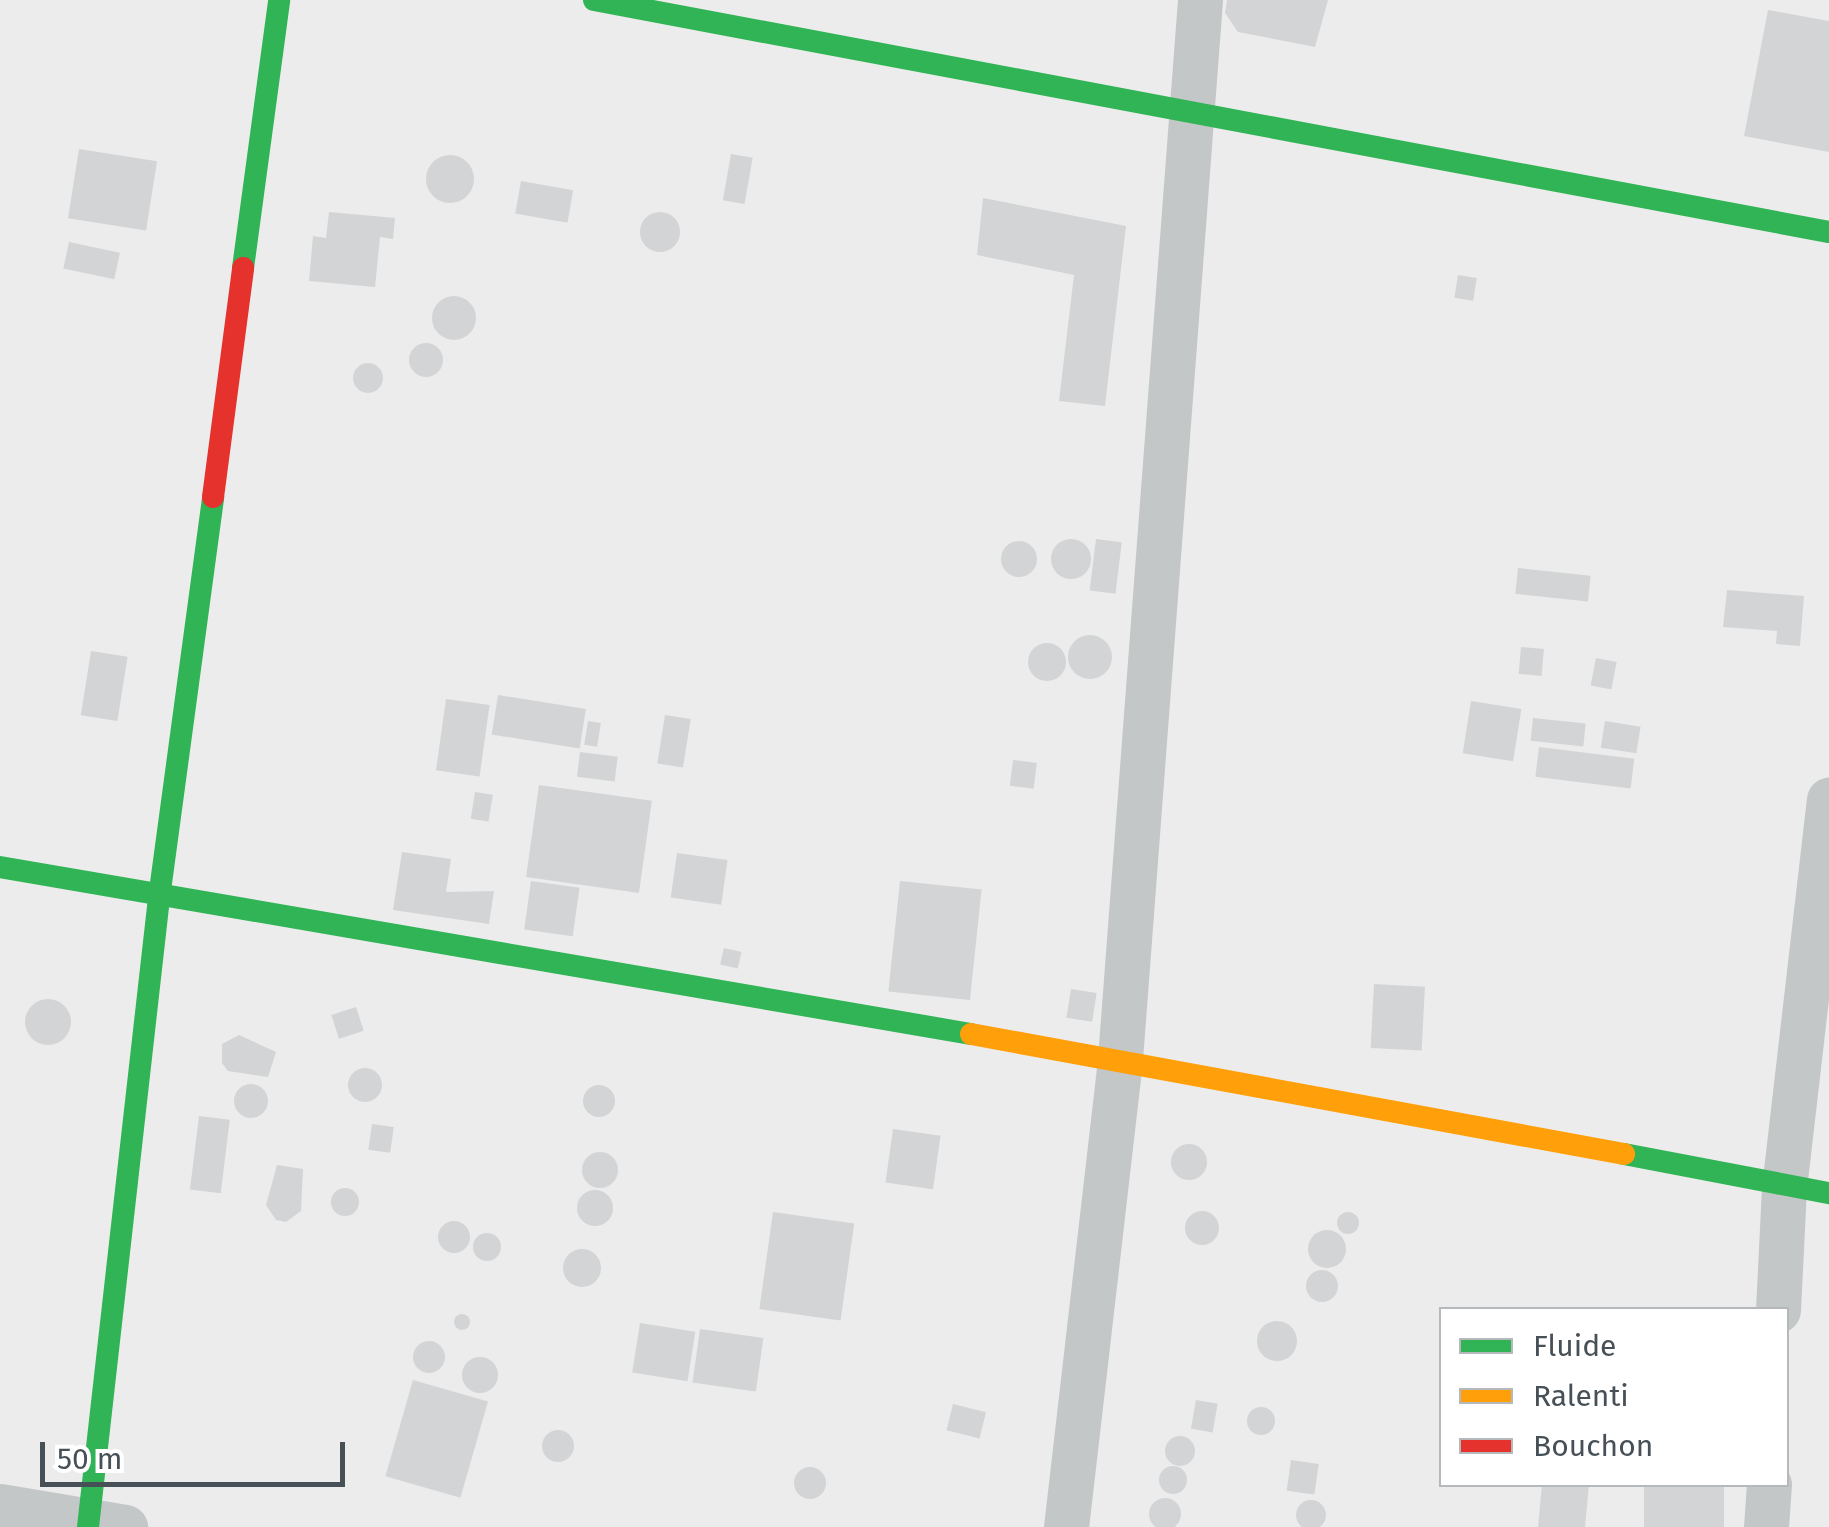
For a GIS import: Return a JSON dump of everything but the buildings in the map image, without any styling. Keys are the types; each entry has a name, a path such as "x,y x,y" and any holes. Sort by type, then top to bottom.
{"street":[{"path":"0,1506 101,1524 159,898 279,0"},
{"path":"594,0 1829,232"},
{"path":"1066,1527 1120,1059 1188,112 1200,0"},
{"path":"1778,1307 1784,1188 1829,800"},
{"path":"0,867 159,898 1120,1059 1784,1188 1829,1193"},
{"path":"1766,1527 1768,1487"}],"traffic: fast":[{"path":"243,268 279,0"},
{"path":"594,0 1829,232"},
{"path":"88,1527 159,898 213,497"},
{"path":"0,867 971,1034"},
{"path":"1624,1154 1829,1193"}],"traffic: slow":[{"path":"971,1034 1624,1154"}],"traffic: jam":[{"path":"213,497 243,268"}]}
